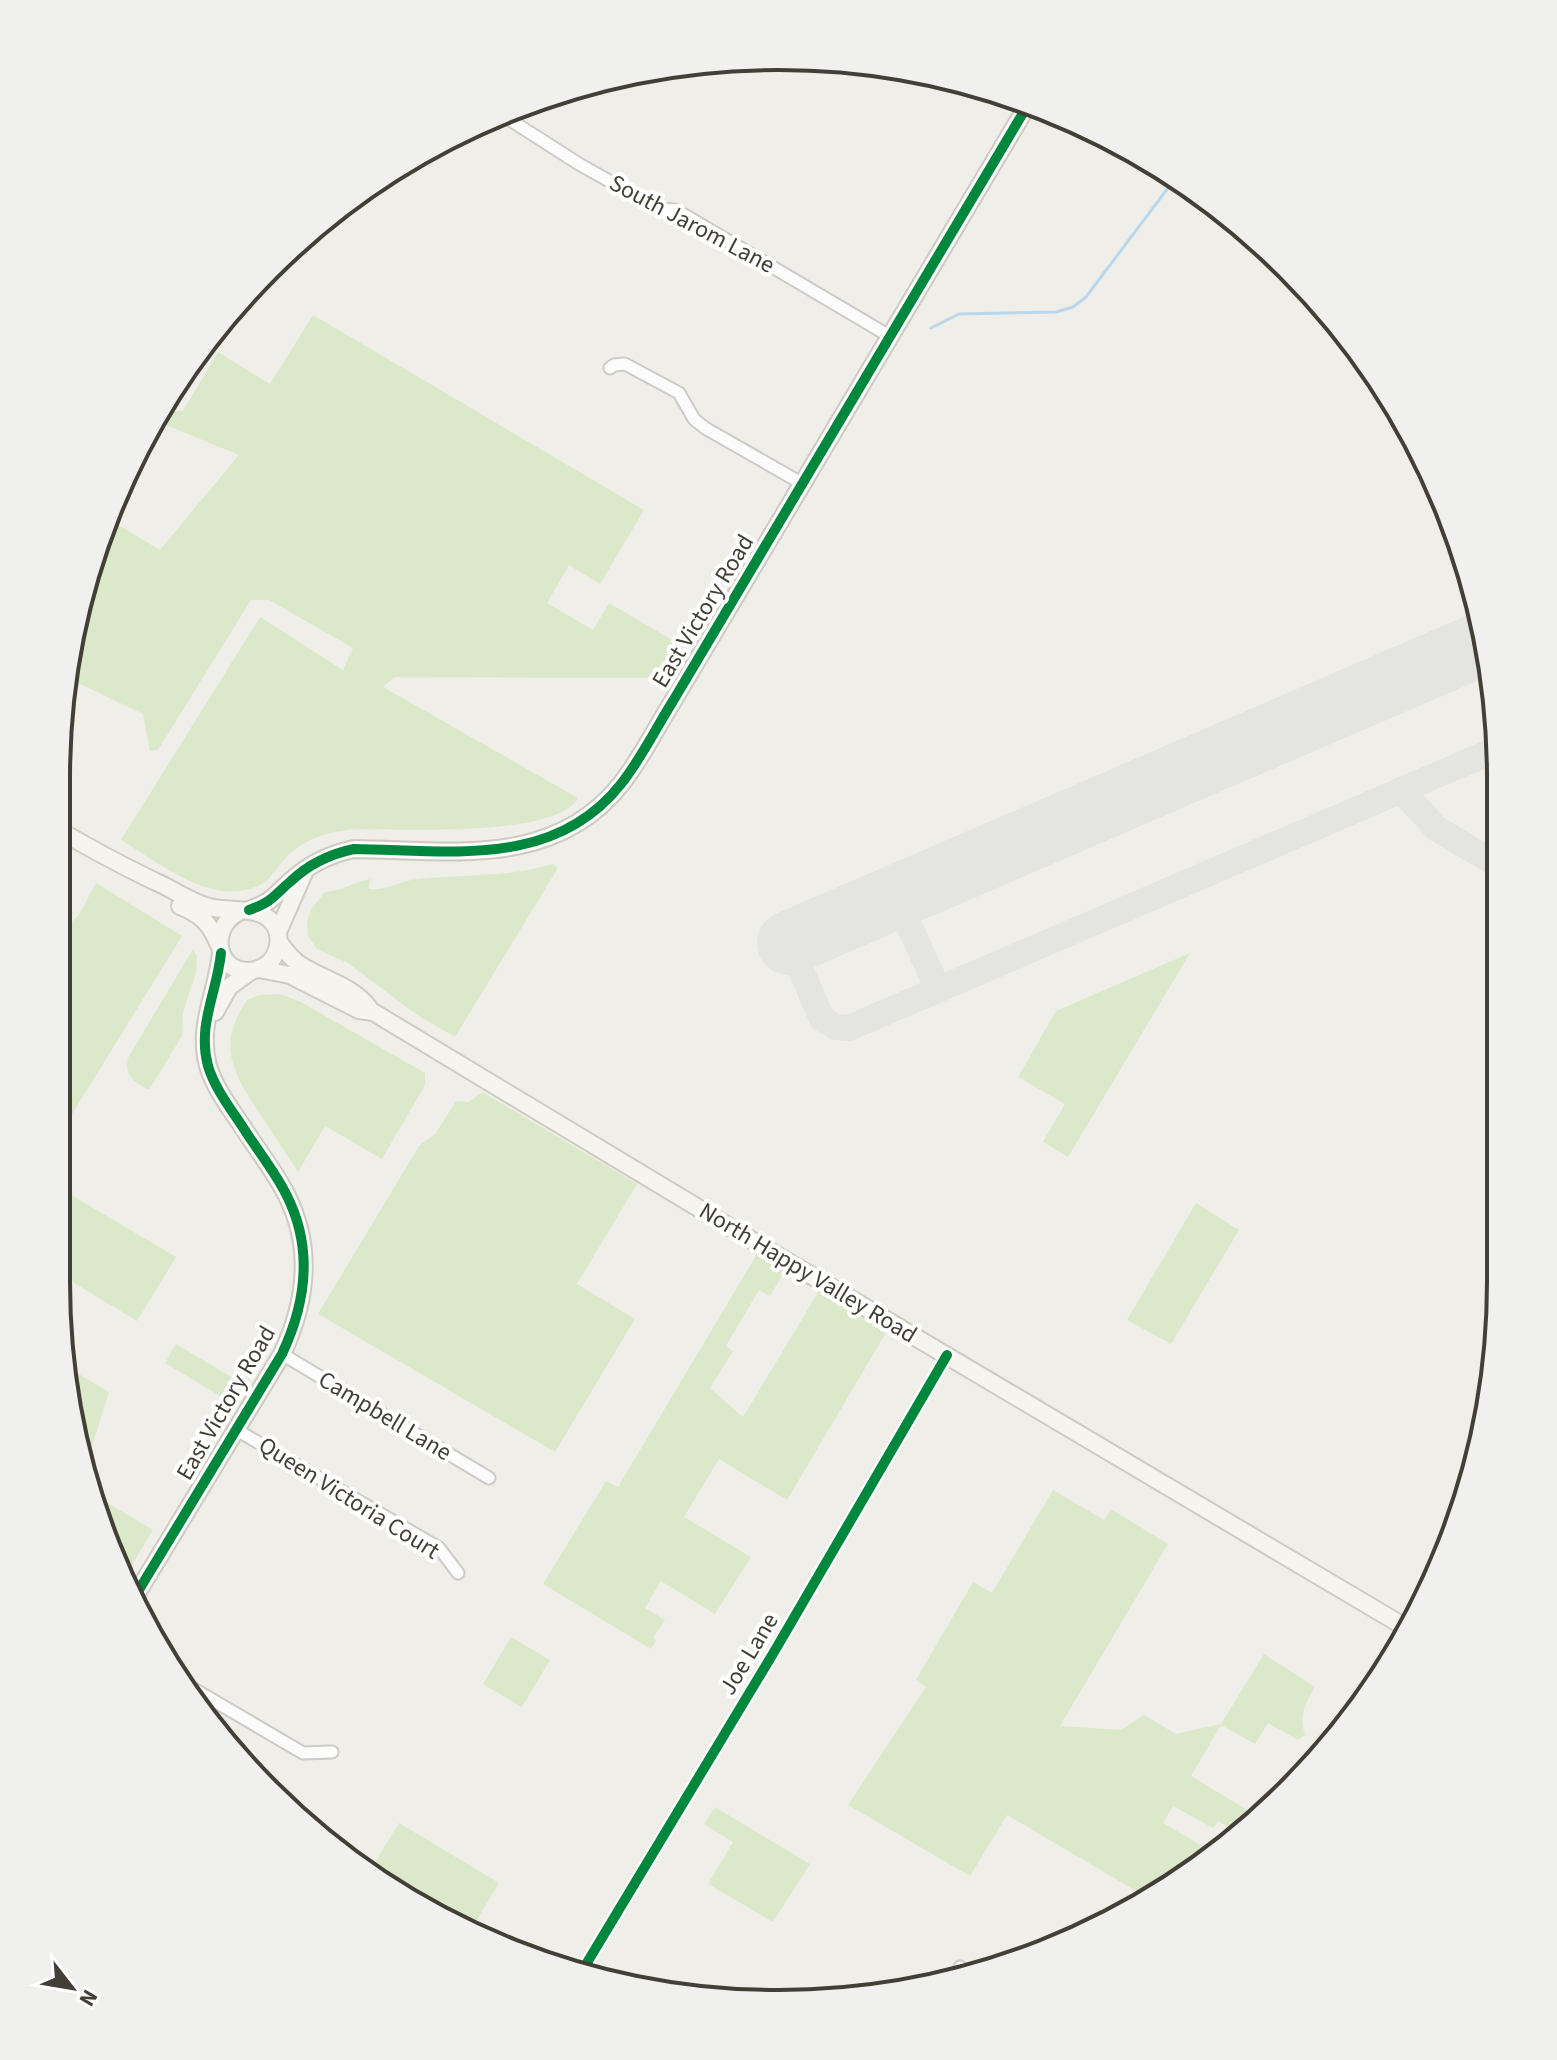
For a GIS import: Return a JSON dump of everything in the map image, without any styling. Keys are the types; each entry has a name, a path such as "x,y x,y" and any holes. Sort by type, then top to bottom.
{"street":[{"name":"East Victory Road","path":"244,911 274,900 290,881 333,853 354,849 504,850 567,831 590,816 622,783 1023,114"},
{"name":"South Jarom Lane","path":"513,122 659,209 676,210 891,337"},
{"path":"610,368 625,364 679,393 694,419 705,428 803,484"},
{"path":"70,836 130,871 206,906 267,917 278,937"},
{"path":"130,871 157,894 202,917 234,968 255,970"},
{"path":"205,1035 229,987 272,960 305,871"},
{"path":"219,948 224,923 244,911"},
{"name":"North Happy Valley Road","path":"278,937 299,965 352,993 373,1012 1399,1623"},
{"name":"East Victory Road","path":"140,1588 282,1354 292,1332 304,1288 301,1238 286,1194 219,1091 209,1068 204,1024 217,981 219,948"},
{"name":"North Happy Valley Road","path":"255,970 305,981 359,1010 373,1012"},
{"name":"Campbell Lane","path":"282,1354 489,1478"},
{"name":"Joe Lane","path":"587,1963 774,1652 947,1355"},
{"name":"Queen Victoria Court","path":"235,1429 439,1548 458,1573"},
{"path":"203,1694 303,1753 332,1752"}],"green space":[{"path":"313,315 644,510 600,584 569,565 547,603 593,630 609,603 684,647 664,678 394,677 383,687 578,798 564,811 540,820 510,825 440,830 356,829 326,834 299,846 269,879 245,890 226,891 189,881 121,840 260,617 343,670 353,648 269,600 251,600 158,750 150,751 143,714 77,682 94,595 118,525 160,550 239,455 165,425 173,412 183,411 218,352 270,384"},
{"path":"553,864 558,868 455,1037 417,1015 348,963 317,949 308,936 307,921 312,908 325,892 370,879 369,889 375,889 417,879 502,874"},
{"path":"96,883 182,936 70,1117 70,924 79,915"},
{"path":"193,949 197,957 196,973 183,1012 182,1036 149,1090 131,1078 127,1069 128,1058"},
{"path":"1190,953 1068,1157 1043,1142 1065,1104 1018,1077 1056,1011"},
{"path":"280,994 301,1002 425,1073 425,1085 382,1159 325,1126 298,1172 250,1099 232,1058 232,1031 247,1000 259,995"},
{"path":"482,1092 637,1184 577,1284 635,1319 555,1452 318,1314 419,1146 436,1133 456,1101 469,1102"},
{"path":"70,1194 176,1257 137,1321 70,1280"},
{"path":"1196,1203 1239,1230 1171,1344 1127,1320"},
{"path":"757,1254 785,1271 770,1296 759,1290 726,1346 733,1351 710,1388 743,1417 819,1291 887,1331 787,1500 719,1459 684,1517 751,1557 715,1614 661,1581 645,1608 665,1620 653,1638 656,1641 651,1649 543,1584 606,1481 618,1487"},
{"path":"176,1344 248,1387 237,1406 165,1363"},
{"path":"76,1372 109,1392 91,1450"},
{"path":"1053,1490 1104,1520 1111,1509 1168,1544 1060,1726 1121,1730 1144,1715 1176,1734 1221,1724 1264,1654 1315,1687 1304,1710 1305,1735 1298,1740 1268,1723 1255,1744 1221,1725 1191,1776 1249,1811 1230,1828 1218,1821 1213,1828 1173,1806 1163,1823 1205,1848 1138,1892 1007,1815 970,1876 848,1805 926,1687 916,1680 973,1582 992,1593"},
{"path":"106,1502 153,1530 130,1567"},
{"path":"511,1637 550,1660 522,1707 483,1684"},
{"path":"715,1807 810,1864 773,1922 708,1884 733,1842 704,1824"},
{"path":"399,1823 499,1883 476,1922 424,1895 374,1863"}],"waterway":[{"path":"931,328 959,314 1056,312 1073,307 1086,297 1169,187"}],"taxiway":[{"path":"801,938 799,965 822,1019 836,1027 849,1028 1486,754"},
{"path":"1401,790 1437,829 1487,858"},
{"path":"896,897 938,989"}],"runway":[{"path":"789,943 1474,647"}],"cycle path":[{"path":"249,910 269,901 313,865 345,851 463,851 498,849 532,842 565,830 594,811 621,784 1022,114"},
{"path":"140,1588 282,1354 301,1295 303,1255 295,1216 283,1187 224,1099 208,1066 206,1023 221,953"},
{"path":"587,1963 774,1652 947,1355"}]}
